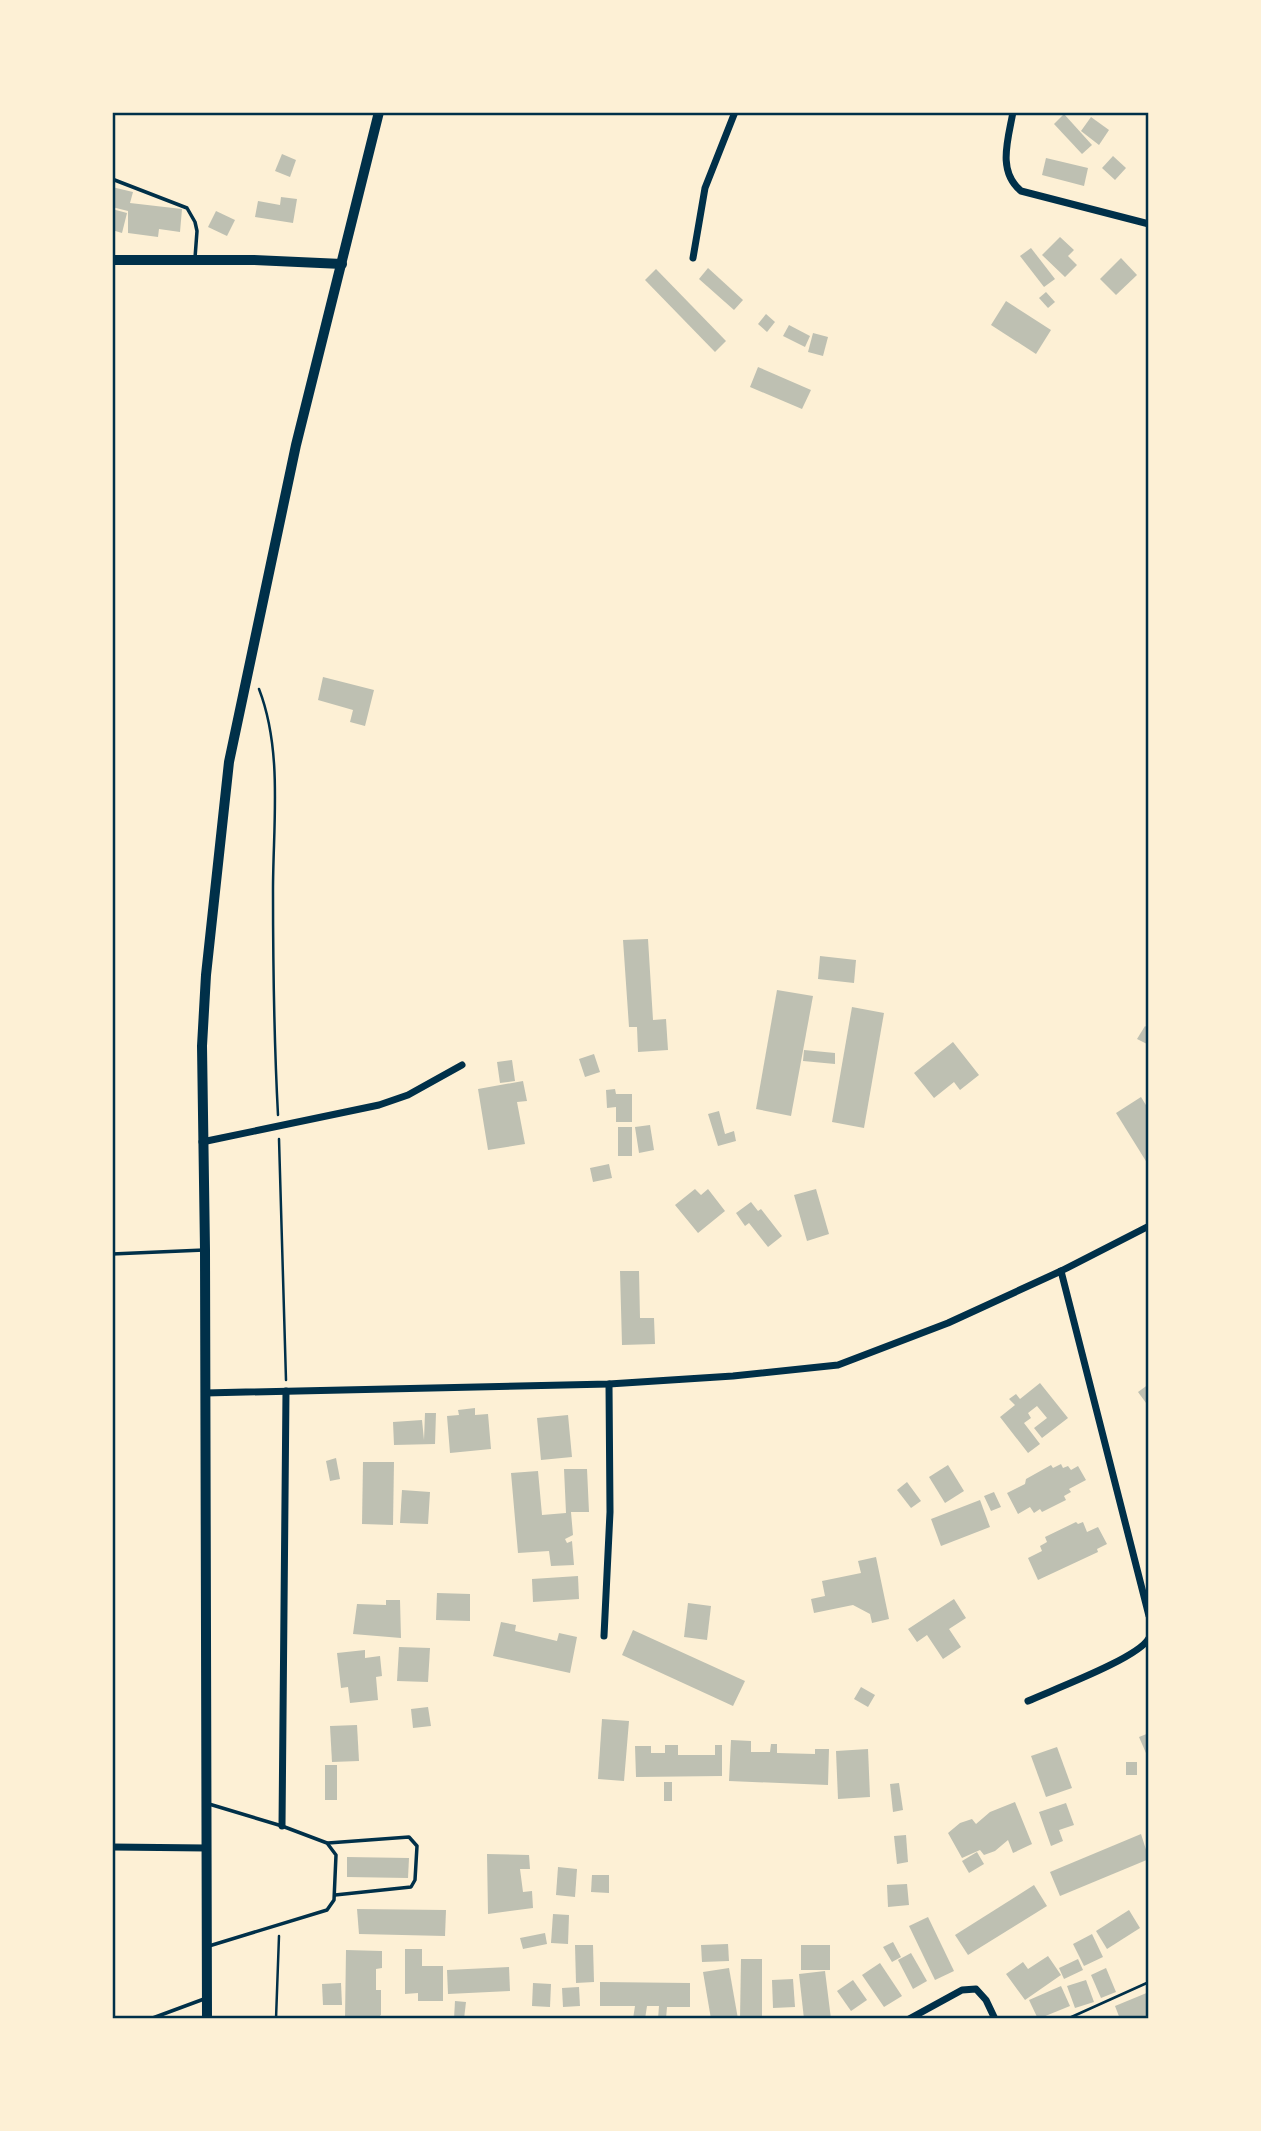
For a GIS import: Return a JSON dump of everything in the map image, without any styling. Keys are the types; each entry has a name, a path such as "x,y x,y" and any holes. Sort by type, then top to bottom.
{"main road":[{"path":"207,2019 205,1250 201,1046 206,975 229,762 296,445 379,112"}],"street":[{"path":"693,258 705,188 735,112"},
{"path":"1013,112 1006,169 1011,182 1021,191 1149,224"},
{"path":"112,260 254,260 342,264"},
{"path":"202,1142 379,1105 408,1095 462,1065"},
{"path":"205,1393 609,1384 733,1376 838,1365 947,1323 1061,1271 1149,1226"},
{"path":"1061,1271 1149,1616"},
{"path":"604,1636 610,1513 609,1384"},
{"path":"282,1826 286,1391"},
{"path":"1028,1701 1130,1655 1146,1644 1149,1638"},
{"path":"112,1847 206,1848"},
{"path":"909,2019 962,1990 976,1989 986,2000 995,2019"}],"lane":[{"path":"112,179 187,208 197,232 195,260"},
{"path":"112,1254 205,1250"},
{"path":"206,1803 327,1843 413,1839 417,1846 415,1880 411,1887 335,1895"},
{"path":"207,1947 327,1910 335,1895 336,1855 327,1843"},
{"path":"150,2019 207,1998"}],"path":[{"path":"250,668 266,710 271,737 274,790 273,1014 286,1391"},
{"path":"276,2019 279,1926"},
{"path":"1067,2019 1149,1982"}],"building":[{"path":"1064,114 1092,145 1082,154 1054,124"},
{"path":"1091,117 1109,130 1099,145 1081,131"},
{"path":"282,154 296,160 290,177 275,171"},
{"path":"1113,156 1126,168 1115,180 1102,168"},
{"path":"1046,158 1088,168 1084,186 1042,175"},
{"path":"112,187 133,192 130,203 182,209 180,232 159,229 158,237 128,233 128,211 112,207"},
{"path":"281,197 297,199 293,223 255,217 258,201 280,205"},
{"path":"112,209 127,213 122,233 112,230"},
{"path":"216,211 235,220 227,236 208,227"},
{"path":"1060,237 1074,250 1068,256 1077,265 1065,277 1042,255"},
{"path":"1031,248 1055,279 1044,287 1020,256"},
{"path":"1121,258 1137,275 1116,295 1100,279"},
{"path":"708,268 743,300 734,310 699,279"},
{"path":"656,269 726,341 715,352 645,280"},
{"path":"1046,292 1055,302 1048,308 1039,298"},
{"path":"1006,301 1051,330 1036,354 991,325"},
{"path":"766,314 775,322 767,332 758,324"},
{"path":"789,325 810,336 805,347 783,336"},
{"path":"813,333 828,337 823,356 808,352"},
{"path":"758,367 811,390 802,409 750,387"},
{"path":"323,677 374,690 365,726 350,722 353,710 318,700"},
{"path":"648,939 653,1020 666,1019 668,1050 638,1052 637,1027 629,1027 623,940"},
{"path":"820,956 856,960 854,983 818,979"},
{"path":"777,990 813,996 791,1116 756,1109"},
{"path":"852,1007 884,1013 864,1128 832,1122"},
{"path":"1145,1026 1149,1029 1149,1045 1137,1039"},
{"path":"953,1042 979,1075 960,1090 954,1082 934,1098 914,1073"},
{"path":"804,1050 835,1053 835,1064 803,1061"},
{"path":"594,1054 600,1072 585,1077 579,1059"},
{"path":"512,1060 515,1081 500,1083 497,1062"},
{"path":"523,1081 527,1101 517,1102 525,1144 488,1150 478,1089"},
{"path":"615,1089 616,1094 632,1094 632,1122 616,1122 616,1107 607,1108 606,1090"},
{"path":"1141,1097 1149,1110 1149,1166 1116,1113"},
{"path":"719,1111 725,1134 734,1131 736,1141 718,1146 708,1114"},
{"path":"650,1125 654,1150 639,1153 635,1127"},
{"path":"618,1127 632,1127 632,1156 618,1156"},
{"path":"609,1164 612,1178 593,1182 590,1168"},
{"path":"695,1189 701,1195 708,1189 725,1211 698,1233 675,1205"},
{"path":"816,1189 829,1234 807,1241 794,1195"},
{"path":"751,1202 758,1211 761,1209 782,1236 768,1247 749,1223 745,1226 736,1213"},
{"path":"620,1271 639,1271 640,1318 654,1318 655,1344 622,1345"},
{"path":"1040,1383 1068,1418 1042,1438 1034,1428 1047,1418 1037,1406 1028,1413 1031,1418 1024,1423 1040,1444 1028,1453 1000,1417 1015,1405 1009,1399 1016,1394 1020,1399"},
{"path":"1149,1384 1149,1407 1138,1392"},
{"path":"475,1408 475,1415 488,1414 491,1449 450,1453 447,1416 459,1415 458,1410"},
{"path":"425,1413 436,1413 435,1444 394,1445 393,1422 422,1420 424,1440"},
{"path":"568,1415 572,1457 541,1460 537,1418"},
{"path":"336,1458 340,1479 330,1481 326,1461"},
{"path":"363,1462 394,1462 393,1525 362,1524"},
{"path":"1061,1464 1063,1468 1068,1466 1071,1470 1078,1466 1086,1480 1069,1489 1071,1492 1064,1496 1066,1500 1042,1512 1040,1509 1034,1513 1030,1507 1018,1514 1007,1493 1051,1465 1053,1468"},
{"path":"948,1465 964,1491 945,1503 929,1477"},
{"path":"564,1469 587,1469 589,1512 571,1512 573,1535 565,1539 567,1543 572,1541 574,1565 551,1566 549,1551 518,1553 511,1473 538,1471 542,1515 566,1513"},
{"path":"907,1482 921,1501 911,1508 897,1490"},
{"path":"402,1490 430,1492 428,1524 400,1523"},
{"path":"994,1492 1001,1507 991,1511 984,1496"},
{"path":"980,1500 990,1527 941,1546 931,1519"},
{"path":"1076,1522 1083,1522 1087,1532 1098,1527 1107,1544 1097,1549 1098,1552 1038,1580 1028,1558 1042,1551 1040,1546 1047,1542 1045,1537"},
{"path":"876,1557 889,1619 872,1623 870,1614 853,1605 814,1613 811,1599 825,1596 822,1581 861,1573 858,1561"},
{"path":"578,1576 579,1599 533,1602 532,1579"},
{"path":"437,1593 470,1594 470,1621 436,1620"},
{"path":"954,1599 966,1618 949,1629 961,1647 943,1659 927,1635 917,1642 908,1629"},
{"path":"386,1600 400,1600 401,1638 353,1634 357,1604 386,1605"},
{"path":"688,1603 711,1606 707,1640 684,1637"},
{"path":"501,1622 516,1625 515,1631 557,1641 559,1633 577,1637 570,1673 493,1656"},
{"path":"633,1630 745,1681 733,1706 622,1655"},
{"path":"399,1647 430,1648 428,1682 397,1681"},
{"path":"365,1650 365,1658 380,1656 382,1676 376,1677 378,1700 350,1703 348,1687 341,1688 337,1653"},
{"path":"861,1687 875,1695 868,1707 854,1699"},
{"path":"428,1707 431,1726 413,1728 411,1709"},
{"path":"602,1719 629,1721 624,1781 598,1779"},
{"path":"357,1725 359,1761 332,1762 330,1726"},
{"path":"1149,1733 1149,1760 1139,1737"},
{"path":"731,1740 751,1741 751,1752 770,1752 771,1744 777,1744 777,1753 815,1754 815,1749 829,1749 828,1785 729,1781"},
{"path":"665,1745 678,1745 678,1755 715,1755 715,1745 722,1745 722,1776 636,1777 635,1746 651,1746 651,1753 665,1753"},
{"path":"1057,1747 1072,1788 1046,1797 1031,1756"},
{"path":"868,1749 870,1797 838,1799 836,1751"},
{"path":"1126,1762 1137,1762 1137,1775 1126,1775"},
{"path":"325,1765 337,1765 337,1800 325,1800"},
{"path":"664,1782 672,1782 672,1801 664,1801"},
{"path":"899,1783 903,1810 893,1812 890,1784"},
{"path":"1015,1802 1032,1844 1013,1853 1008,1840 995,1851 984,1855 980,1850 962,1858 948,1833 960,1823 972,1819 976,1824 990,1812"},
{"path":"1066,1803 1074,1825 1059,1830 1063,1841 1051,1846 1039,1812"},
{"path":"1141,1834 1149,1859 1060,1896 1050,1872"},
{"path":"906,1835 908,1862 897,1864 894,1836"},
{"path":"977,1852 984,1864 969,1873 962,1861"},
{"path":"487,1854 529,1855 530,1869 520,1869 523,1892 532,1891 533,1908 488,1914"},
{"path":"347,1857 409,1858 408,1878 347,1877"},
{"path":"558,1867 577,1869 575,1897 556,1895"},
{"path":"592,1875 609,1875 609,1893 591,1892"},
{"path":"907,1884 909,1905 888,1907 887,1885"},
{"path":"1034,1885 1047,1906 968,1955 955,1935"},
{"path":"357,1909 446,1910 445,1936 359,1934"},
{"path":"1129,1910 1140,1928 1107,1949 1096,1931"},
{"path":"553,1914 569,1915 568,1944 551,1943"},
{"path":"928,1917 954,1971 935,1980 909,1926"},
{"path":"545,1933 547,1944 523,1949 520,1938"},
{"path":"1092,1934 1103,1957 1084,1966 1073,1944"},
{"path":"893,1942 901,1957 892,1962 883,1947"},
{"path":"728,1944 729,1961 702,1962 701,1945"},
{"path":"575,1945 593,1945 594,1982 576,1983"},
{"path":"801,1945 830,1945 830,1970 801,1970"},
{"path":"405,1949 422,1949 422,1966 443,1966 443,2001 418,2001 418,1993 405,1994"},
{"path":"346,1950 382,1951 382,1968 376,1969 376,1990 381,1990 381,2015 376,2019 345,2019"},
{"path":"911,1953 927,1981 913,1989 898,1960"},
{"path":"1048,1956 1061,1975 1025,2000 1006,1974 1023,1962 1028,1969"},
{"path":"741,1959 762,1959 762,2019 740,2019"},
{"path":"1078,1959 1083,1970 1064,1979 1059,1968"},
{"path":"880,1963 902,1996 884,2007 862,1975"},
{"path":"509,1967 510,1991 448,1994 447,1970"},
{"path":"729,1968 738,2019 711,2019 703,1972"},
{"path":"1106,1968 1116,1992 1101,1998 1091,1975"},
{"path":"825,1971 831,2019 804,2019 799,1974"},
{"path":"793,1979 795,2007 773,2008 772,1980"},
{"path":"853,1980 867,2000 851,2011 837,1991"},
{"path":"1086,1980 1094,2002 1075,2008 1067,1986"},
{"path":"600,1982 690,1983 690,2007 667,2007 666,2019 658,2019 659,2006 647,2006 645,2019 633,2019 635,2006 600,2006"},
{"path":"341,1983 342,2005 323,2005 322,1984"},
{"path":"533,1983 551,1984 550,2007 532,2006"},
{"path":"1061,1986 1070,2006 1038,2019 1029,2000"},
{"path":"579,1987 580,2006 563,2007 562,1988"},
{"path":"1149,1992 1149,2017 1120,2019 1115,2006"},
{"path":"455,2001 466,2002 464,2019 454,2019"}]}
